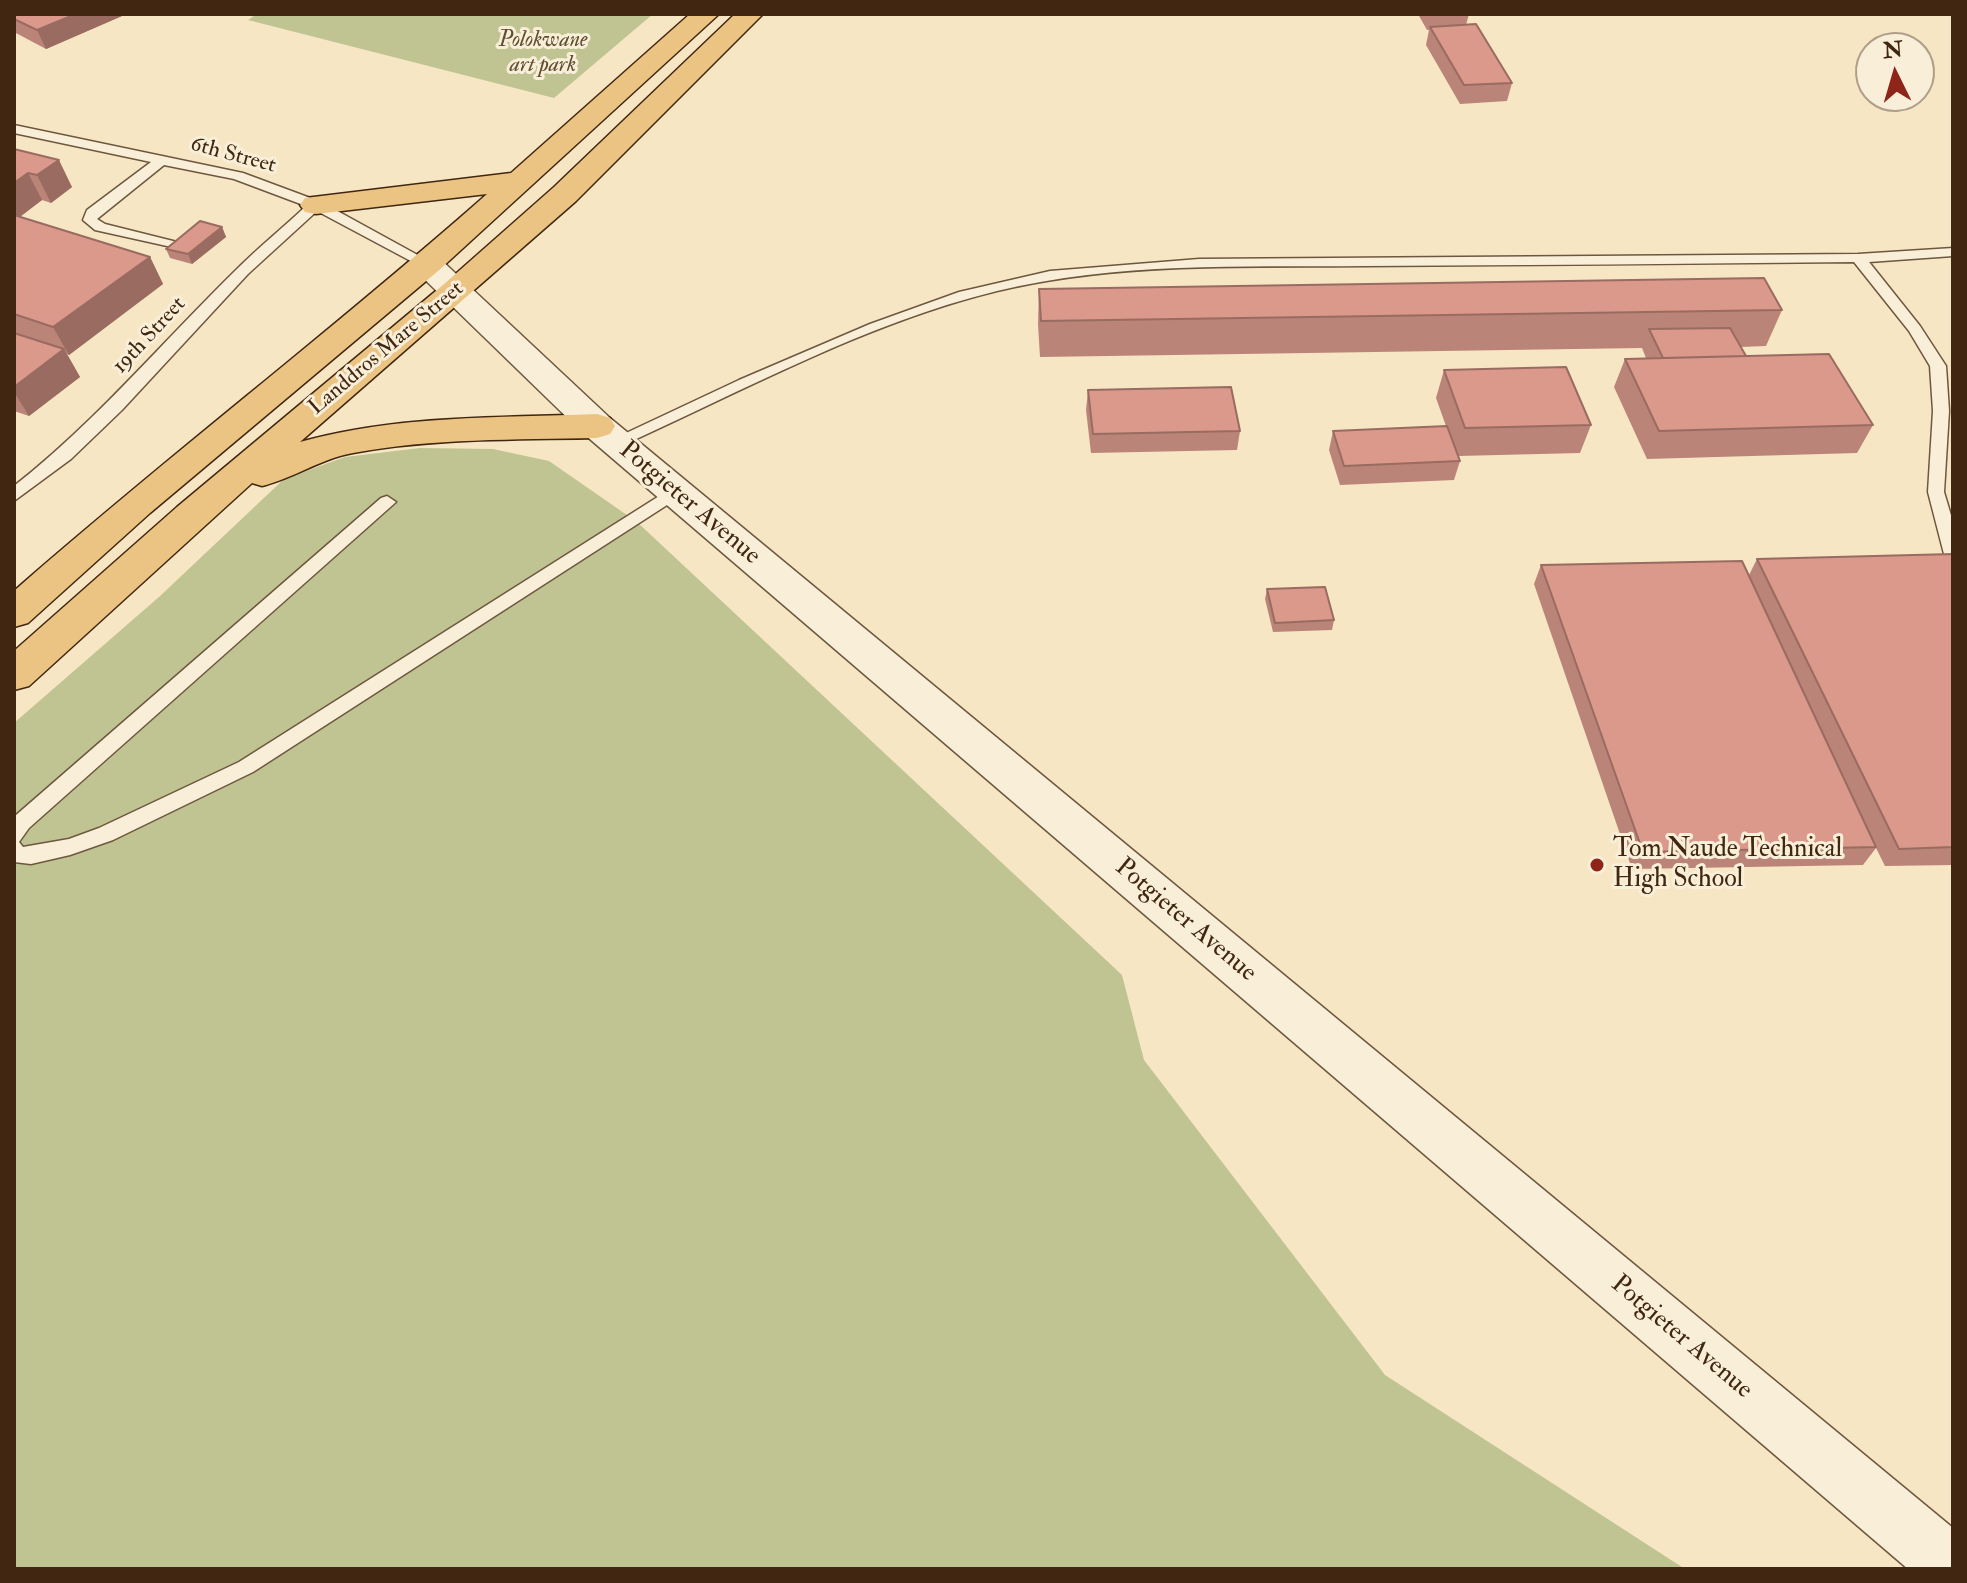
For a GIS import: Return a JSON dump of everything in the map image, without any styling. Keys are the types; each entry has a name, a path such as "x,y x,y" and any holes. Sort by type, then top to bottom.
{"main road":[{"name":"Landdros Mare Street","path":"14,613 137,504 427,264 706,14"},
{"name":"Landdros Mare Street","path":"14,675 190,516 455,292 565,194 750,14"},
{"path":"316,205 520,181"},
{"path":"190,516 253,478 319,449 429,432 606,434"}],"street":[{"name":"Potgieter Avenue","path":"427,264 606,434 1953,1567"}],"lane":[{"name":"6th Street","path":"14,129 238,176 316,205 427,264"},
{"path":"162,160 92,213 90,220 100,227 180,247"},
{"name":"19th Street","path":"14,495 65,455 116,406 243,271 316,205"},
{"path":"606,434 966,295 1068,273 1123,266 1199,263 1858,258 1953,252"},
{"path":"1858,258 1915,329 1938,366 1941,411 1936,492 1953,554"},
{"path":"14,849 15,854 31,856 70,847 106,834 246,767 675,492"},
{"path":"14,836 22,822 387,502"}],"green space":[{"name":"Polokwane art park","path":"257,14 653,14 554,98 248,20"},
{"path":"420,448 493,449 549,461 637,522 1122,975 1144,1060 1385,1375 1685,1569 14,1569 14,723 159,597 284,479 345,457"}],"building":[{"path":"14,14 76,14 37,30 14,19"},
{"path":"1476,24 1512,83 1464,85 1430,27"},
{"path":"14,149 59,160 37,175 28,173 14,183"},
{"path":"14,215 150,257 53,327 14,314"},
{"path":"200,221 222,227 188,254 166,249"},
{"path":"1764,278 1782,310 1041,321 1039,289"},
{"path":"1730,328 1746,356 1663,358 1649,329"},
{"path":"14,333 64,349 14,387"},
{"path":"1829,354 1873,425 1659,431 1625,359"},
{"path":"1566,367 1591,425 1465,428 1444,370"},
{"path":"1231,387 1240,431 1093,434 1088,390"},
{"path":"1447,426 1460,461 1344,466 1333,431"},
{"path":"1953,554 1953,847 1899,849 1757,559"},
{"path":"1742,561 1876,847 1643,852 1541,565"},
{"path":"1325,587 1334,620 1275,623 1267,589"}],"place":[{"name":"Tom Naude Technical High School","path":"1597,865"}]}
